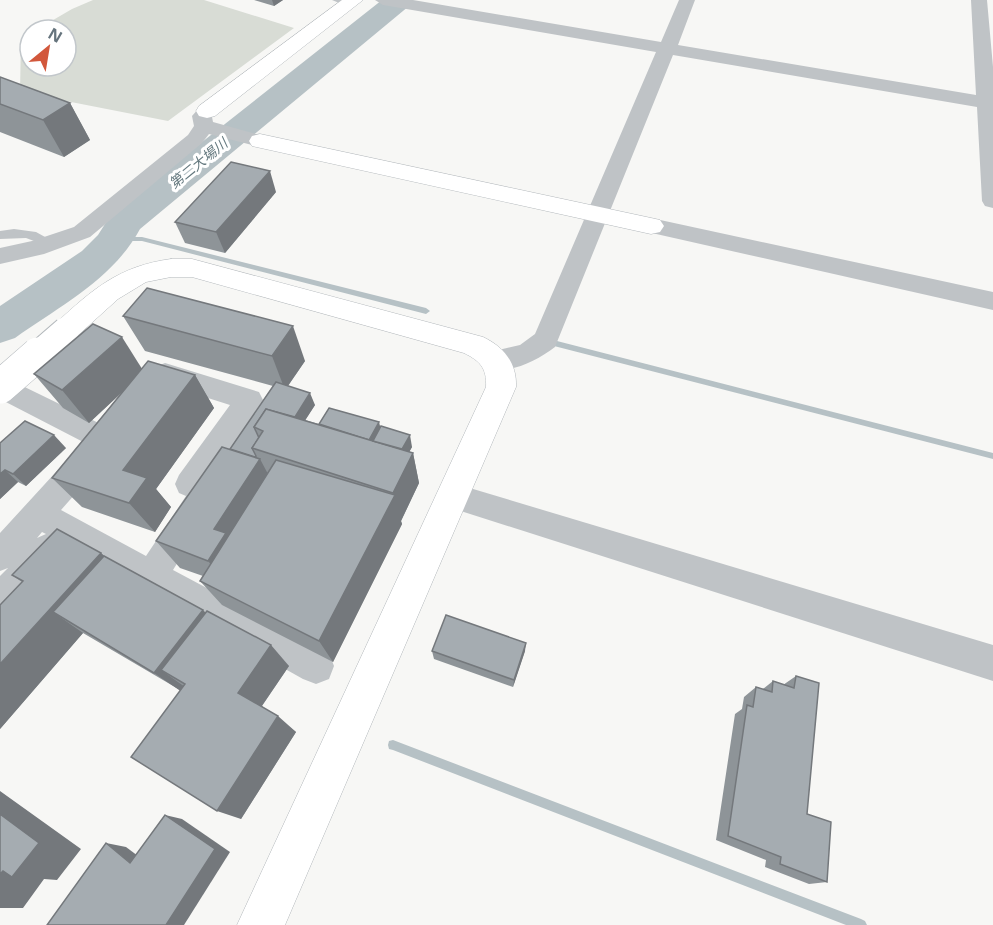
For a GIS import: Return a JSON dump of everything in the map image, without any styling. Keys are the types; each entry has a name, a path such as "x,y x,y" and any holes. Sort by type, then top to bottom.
{"street":[{"path":"383,0 984,102"},
{"path":"496,360 528,354 546,340 600,215 666,47 687,0"},
{"path":"979,0 984,102 993,201"},
{"path":"0,256 82,232 104,216 185,148 346,1"},
{"path":"210,123 253,139 993,301"},
{"path":"105,440 0,386 111,289 143,272 176,267 192,268 473,345 488,352 496,360 503,374 501,387 261,925"},
{"path":"4,589 105,440 165,374 249,400 190,484 207,490 151,576"},
{"path":"453,496 993,663"},
{"path":"52,521 316,666"},
{"path":"0,556 52,521"}],"lane":[{"path":"0,235 28,232 50,243"}],"shaded area":[{"path":"93,0 204,0 294,28 168,121 20,92 20,78 78,78 78,18 57,18"}],"building":[{"path":"0,77 70,103 43,120 0,104"},
{"path":"231,162 270,171 216,232 175,222"},
{"path":"147,288 293,326 272,356 123,316"},
{"path":"93,324 122,337 62,390 34,374"},
{"path":"148,361 195,375 123,470 147,478 129,503 52,478"},
{"path":"276,382 310,393 295,417 266,409 254,427 259,438 252,448 255,457 230,449"},
{"path":"329,408 379,422 369,440 319,424"},
{"path":"266,409 413,453 393,493 252,448 263,431 254,427"},
{"path":"25,421 54,435 13,474 5,470 0,474 0,443"},
{"path":"381,426 410,435 402,449 373,441"},
{"path":"222,447 260,459 214,529 226,533 208,561 156,541"},
{"path":"276,460 395,495 319,641 200,581"},
{"path":"57,529 101,553 0,664 0,605 23,581 12,575"},
{"path":"104,556 203,610 154,673 53,612"},
{"path":"207,611 271,645 238,693 278,716 217,811 131,757 185,684 161,670"},
{"path":"446,615 526,643 514,680 432,651"},
{"path":"796,676 819,683 807,814 831,822 827,882 780,864 781,857 728,836 747,705 753,707 756,687 772,692 773,681 794,688"},
{"path":"0,814 39,843 12,877 3,871 0,874"},
{"path":"165,815 215,849 166,925 47,925 106,843 130,863"}],"waterway":[{"name":"第二大場川","path":"0,327 96,261 113,243 125,222 399,0"},
{"path":"115,239 142,239 426,311"},
{"path":"557,344 993,456"},
{"path":"393,745 861,925"}]}
